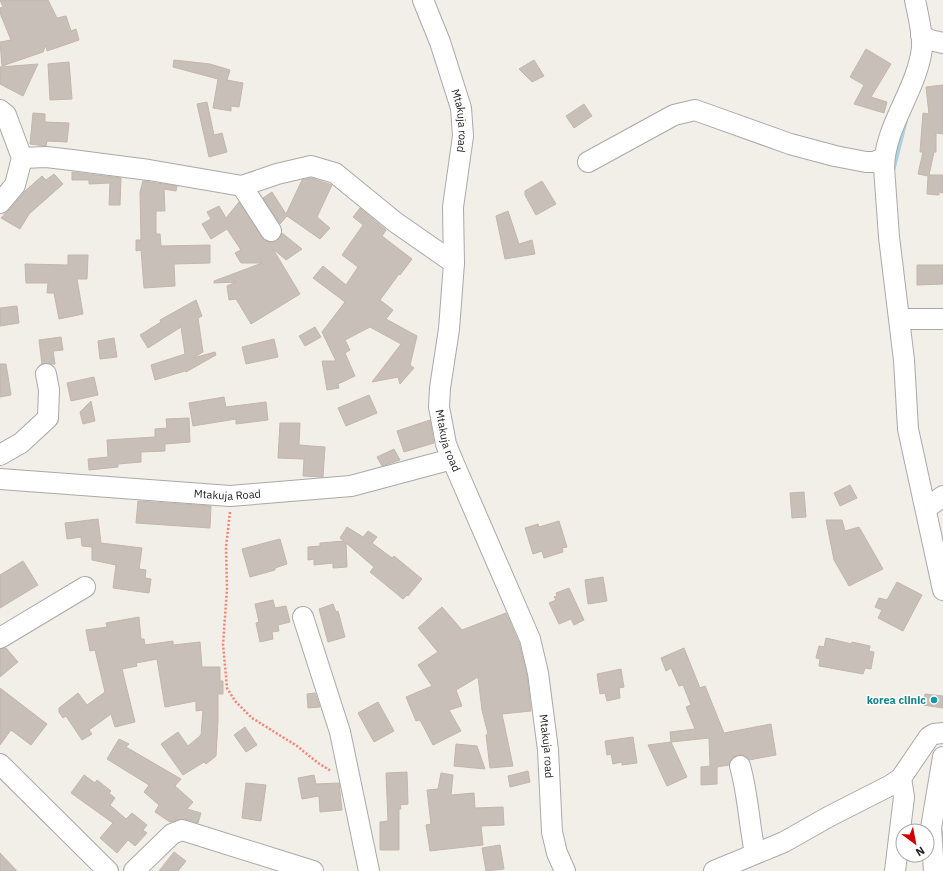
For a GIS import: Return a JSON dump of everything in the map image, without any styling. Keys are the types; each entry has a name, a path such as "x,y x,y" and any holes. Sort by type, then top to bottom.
{"street":[{"name":"Mtakuja road","path":"423,0 440,42 461,108 464,136 454,207 454,263 449,329 440,388 439,407 446,444 530,639 538,673 547,742 552,832 557,853 565,871"},
{"path":"915,0 922,46 918,64 892,129 884,158 889,237 900,319 908,430 943,590"},
{"path":"921,35 930,40 943,43"},
{"path":"0,110 6,115 22,158 15,185 0,203"},
{"path":"588,162 674,115 695,110 790,144 835,156 866,162 874,162 884,158"},
{"path":"22,158 46,157 80,161 149,170 242,186 277,174 311,166 335,173 395,222 454,263"},
{"path":"242,186 271,231"},
{"path":"900,319 943,319"},
{"path":"0,455 21,442 48,418 49,390 46,374"},
{"name":"Mtakuja Road","path":"0,479 230,496 351,486 452,459"},
{"path":"925,506 931,505 943,496"},
{"path":"0,638 85,586"},
{"path":"302,617 340,732 369,871"},
{"path":"714,871 784,842 901,778 929,737 934,734 943,733"},
{"path":"934,871 931,828 943,757"},
{"path":"0,764 108,871"},
{"path":"740,766 747,789 748,821 755,853"},
{"path":"895,871 904,798 901,778"},
{"path":"134,871 172,834 182,830 313,871"}],"path":[{"path":"230,496 230,517 226,547 226,589 223,644 227,688 235,702 252,718 297,746 318,763 352,786"}],"building":[{"path":"0,0 48,0 57,18 66,16 71,31 76,29 79,40 47,51 46,45 43,52 2,66 0,42 11,40 0,13 0,8 3,7"},
{"path":"866,49 891,64 871,97 887,102 884,113 854,104 864,85 850,77"},
{"path":"174,60 210,64 230,70 227,80 243,83 239,107 231,106 231,111 213,108 218,79 173,67"},
{"path":"534,60 544,76 532,82 519,69"},
{"path":"69,62 72,99 50,100 48,64"},
{"path":"38,64 23,96 0,84 0,67"},
{"path":"943,85 943,134 936,133 936,152 934,152 929,175 943,175 943,193 939,192 939,195 927,194 928,176 918,174 923,152 920,152 923,113 929,114 926,87"},
{"path":"207,102 214,135 222,133 227,152 209,157 197,104"},
{"path":"584,104 592,116 574,128 566,116"},
{"path":"33,113 45,114 45,122 69,123 67,142 47,141 46,146 30,144"},
{"path":"72,172 121,178 120,205 109,205 110,183 89,184 89,180 72,180"},
{"path":"54,174 63,184 29,214 20,229 1,218 25,191 42,176 46,180"},
{"path":"311,178 332,185 317,217 330,228 320,239 287,216 280,224 263,198 272,192 286,214 302,180"},
{"path":"143,181 177,186 176,191 164,189 165,211 156,211 156,234 160,234 161,246 210,245 210,263 174,264 175,286 144,288 141,250 136,251 136,240 141,240 140,192"},
{"path":"542,181 556,204 536,215 525,195 525,191"},
{"path":"239,202 265,241 277,241 282,233 302,249 286,260 273,249 300,294 251,324 236,299 229,300 227,286 236,282 214,283 214,281 262,263 241,263 235,253 241,250 227,229 211,239 202,224 211,219 207,212 219,206 226,218"},
{"path":"360,208 386,230 382,236 412,259 380,300 393,310 386,319 417,336 410,365 414,368 400,384 398,377 372,382 401,344 370,327 345,340 350,350 345,353 355,376 338,384 339,388 327,390 322,361 336,361 322,332 345,302 313,278 323,266 346,285 358,267 342,255 363,225 353,217"},
{"path":"508,211 519,244 532,240 535,254 505,259 496,216"},
{"path":"68,255 88,255 87,279 77,279 83,314 59,319 54,293 47,293 48,283 26,283 25,264 68,265"},
{"path":"917,265 943,265 943,284 917,285"},
{"path":"196,300 202,316 198,318 203,352 193,358 215,352 216,355 186,372 185,371 155,380 151,365 185,354 181,327 148,348 140,335 161,322 160,320"},
{"path":"17,306 19,323 0,326 0,308"},
{"path":"315,327 321,337 305,346 299,336"},
{"path":"61,337 63,350 53,351 55,364 42,364 39,340"},
{"path":"114,338 117,357 100,359 98,341"},
{"path":"274,339 278,357 246,364 242,347"},
{"path":"0,364 6,364 11,395 0,397"},
{"path":"94,377 98,395 71,401 67,383"},
{"path":"369,395 377,413 346,426 338,408"},
{"path":"224,397 226,407 266,402 268,420 236,424 236,419 193,426 189,403"},
{"path":"91,401 95,421 83,424 80,412"},
{"path":"189,418 190,442 165,444 165,451 141,452 141,462 118,464 118,467 89,470 88,459 108,457 107,440 155,437 155,429 167,428 166,419"},
{"path":"430,420 434,443 404,452 397,431"},
{"path":"280,423 300,423 299,445 325,447 323,477 303,476 304,459 278,458"},
{"path":"394,449 400,460 382,466 377,457"},
{"path":"850,485 857,498 840,506 834,493"},
{"path":"804,492 806,517 792,518 790,493"},
{"path":"138,501 211,506 210,528 136,523"},
{"path":"98,519 101,543 142,548 139,569 146,570 145,578 151,579 149,593 113,588 116,565 92,560 92,547 82,546 81,537 67,539 65,523"},
{"path":"826,520 842,520 845,531 859,527 883,569 849,586 834,560"},
{"path":"559,521 567,547 562,548 563,552 544,558 542,551 533,554 525,528 538,524 539,527"},
{"path":"347,527 363,537 368,531 377,537 372,543 392,558 394,556 422,579 408,596 407,595 403,599 370,572 374,567 346,543 347,567 333,568 333,563 314,565 314,559 308,560 308,547 320,546 320,543 344,541 340,538"},
{"path":"280,539 287,564 275,568 275,570 250,577 242,549"},
{"path":"23,561 38,585 0,608 0,575"},
{"path":"603,577 607,601 588,604 585,580"},
{"path":"897,582 922,595 903,631 878,618 882,610 875,607 879,598 887,600"},
{"path":"569,588 584,620 574,625 571,619 559,624 549,603 556,600 554,597 557,596 556,593"},
{"path":"273,600 275,608 286,606 290,622 278,625 279,631 272,632 273,639 260,642 256,623 259,622 255,604"},
{"path":"333,604 336,612 338,611 345,637 328,642 319,609"},
{"path":"442,607 462,630 506,613 519,643 527,675 531,711 502,714 513,766 490,768 486,735 488,734 482,710 478,677 456,690 462,706 449,710 461,731 433,745 420,720 416,721 406,697 432,686 418,665 438,652 418,628"},
{"path":"139,617 141,639 144,639 145,645 173,641 173,645 200,642 202,667 220,667 220,681 223,681 223,694 218,694 216,756 206,764 204,762 183,775 161,744 178,732 188,746 201,735 203,710 196,711 196,701 165,707 157,659 136,663 137,666 122,669 135,722 115,727 111,714 89,730 92,734 82,740 66,716 63,718 59,712 59,708 78,693 87,705 105,692 95,650 90,651 86,630 107,627 106,623"},
{"path":"826,638 852,644 852,642 870,646 869,651 874,652 871,669 865,668 863,674 819,666 820,659 816,658 819,646 824,647"},
{"path":"6,648 18,662 0,677 0,649"},
{"path":"684,648 700,688 705,686 724,733 771,724 776,755 749,760 743,755 737,755 732,758 729,765 717,767 717,784 701,785 701,767 710,766 709,738 671,742 670,732 695,729 686,707 691,705 683,685 679,686 671,668 666,671 661,658"},
{"path":"621,669 624,687 619,688 620,698 607,701 605,693 600,694 597,674"},
{"path":"0,688 47,724 31,745 11,730 0,745"},
{"path":"315,693 320,707 308,708 307,694"},
{"name":"korea clinic","path":"925,694 943,696 943,708 923,705"},
{"path":"378,702 394,731 374,742 358,713"},
{"path":"245,727 257,745 246,752 234,735"},
{"path":"633,737 637,763 622,765 622,762 613,764 611,754 607,755 605,741"},
{"path":"119,739 129,744 126,747 181,779 175,786 193,802 187,809 201,813 198,823 185,819 170,822 155,812 159,805 144,792 149,785 107,759"},
{"path":"671,742 687,777 667,786 648,745"},
{"path":"456,744 477,746 485,769 454,766"},
{"path":"528,771 530,782 510,787 508,776"},
{"path":"407,772 408,804 400,805 401,809 399,809 399,850 380,850 380,822 388,821 386,773"},
{"path":"441,773 453,775 451,795 474,793 475,808 503,807 504,825 481,826 483,845 430,851 426,825 431,824 427,790 438,789"},
{"path":"84,775 95,783 97,780 111,791 109,793 115,798 110,805 126,819 132,813 147,825 143,830 147,833 135,846 128,840 117,853 100,838 113,823 71,793"},
{"path":"314,775 316,784 339,783 342,810 320,812 319,796 302,799 298,778"},
{"path":"246,783 266,785 261,821 242,818"},
{"path":"500,845 504,869 486,871 482,848"},
{"path":"174,852 186,861 178,871 159,871"},
{"path":"0,853 17,871 0,871"}],"waterway":[{"path":"893,171 906,120"},
{"path":"943,833 943,847"}],"place":[{"name":"korea clinic","path":"934,700"}]}
